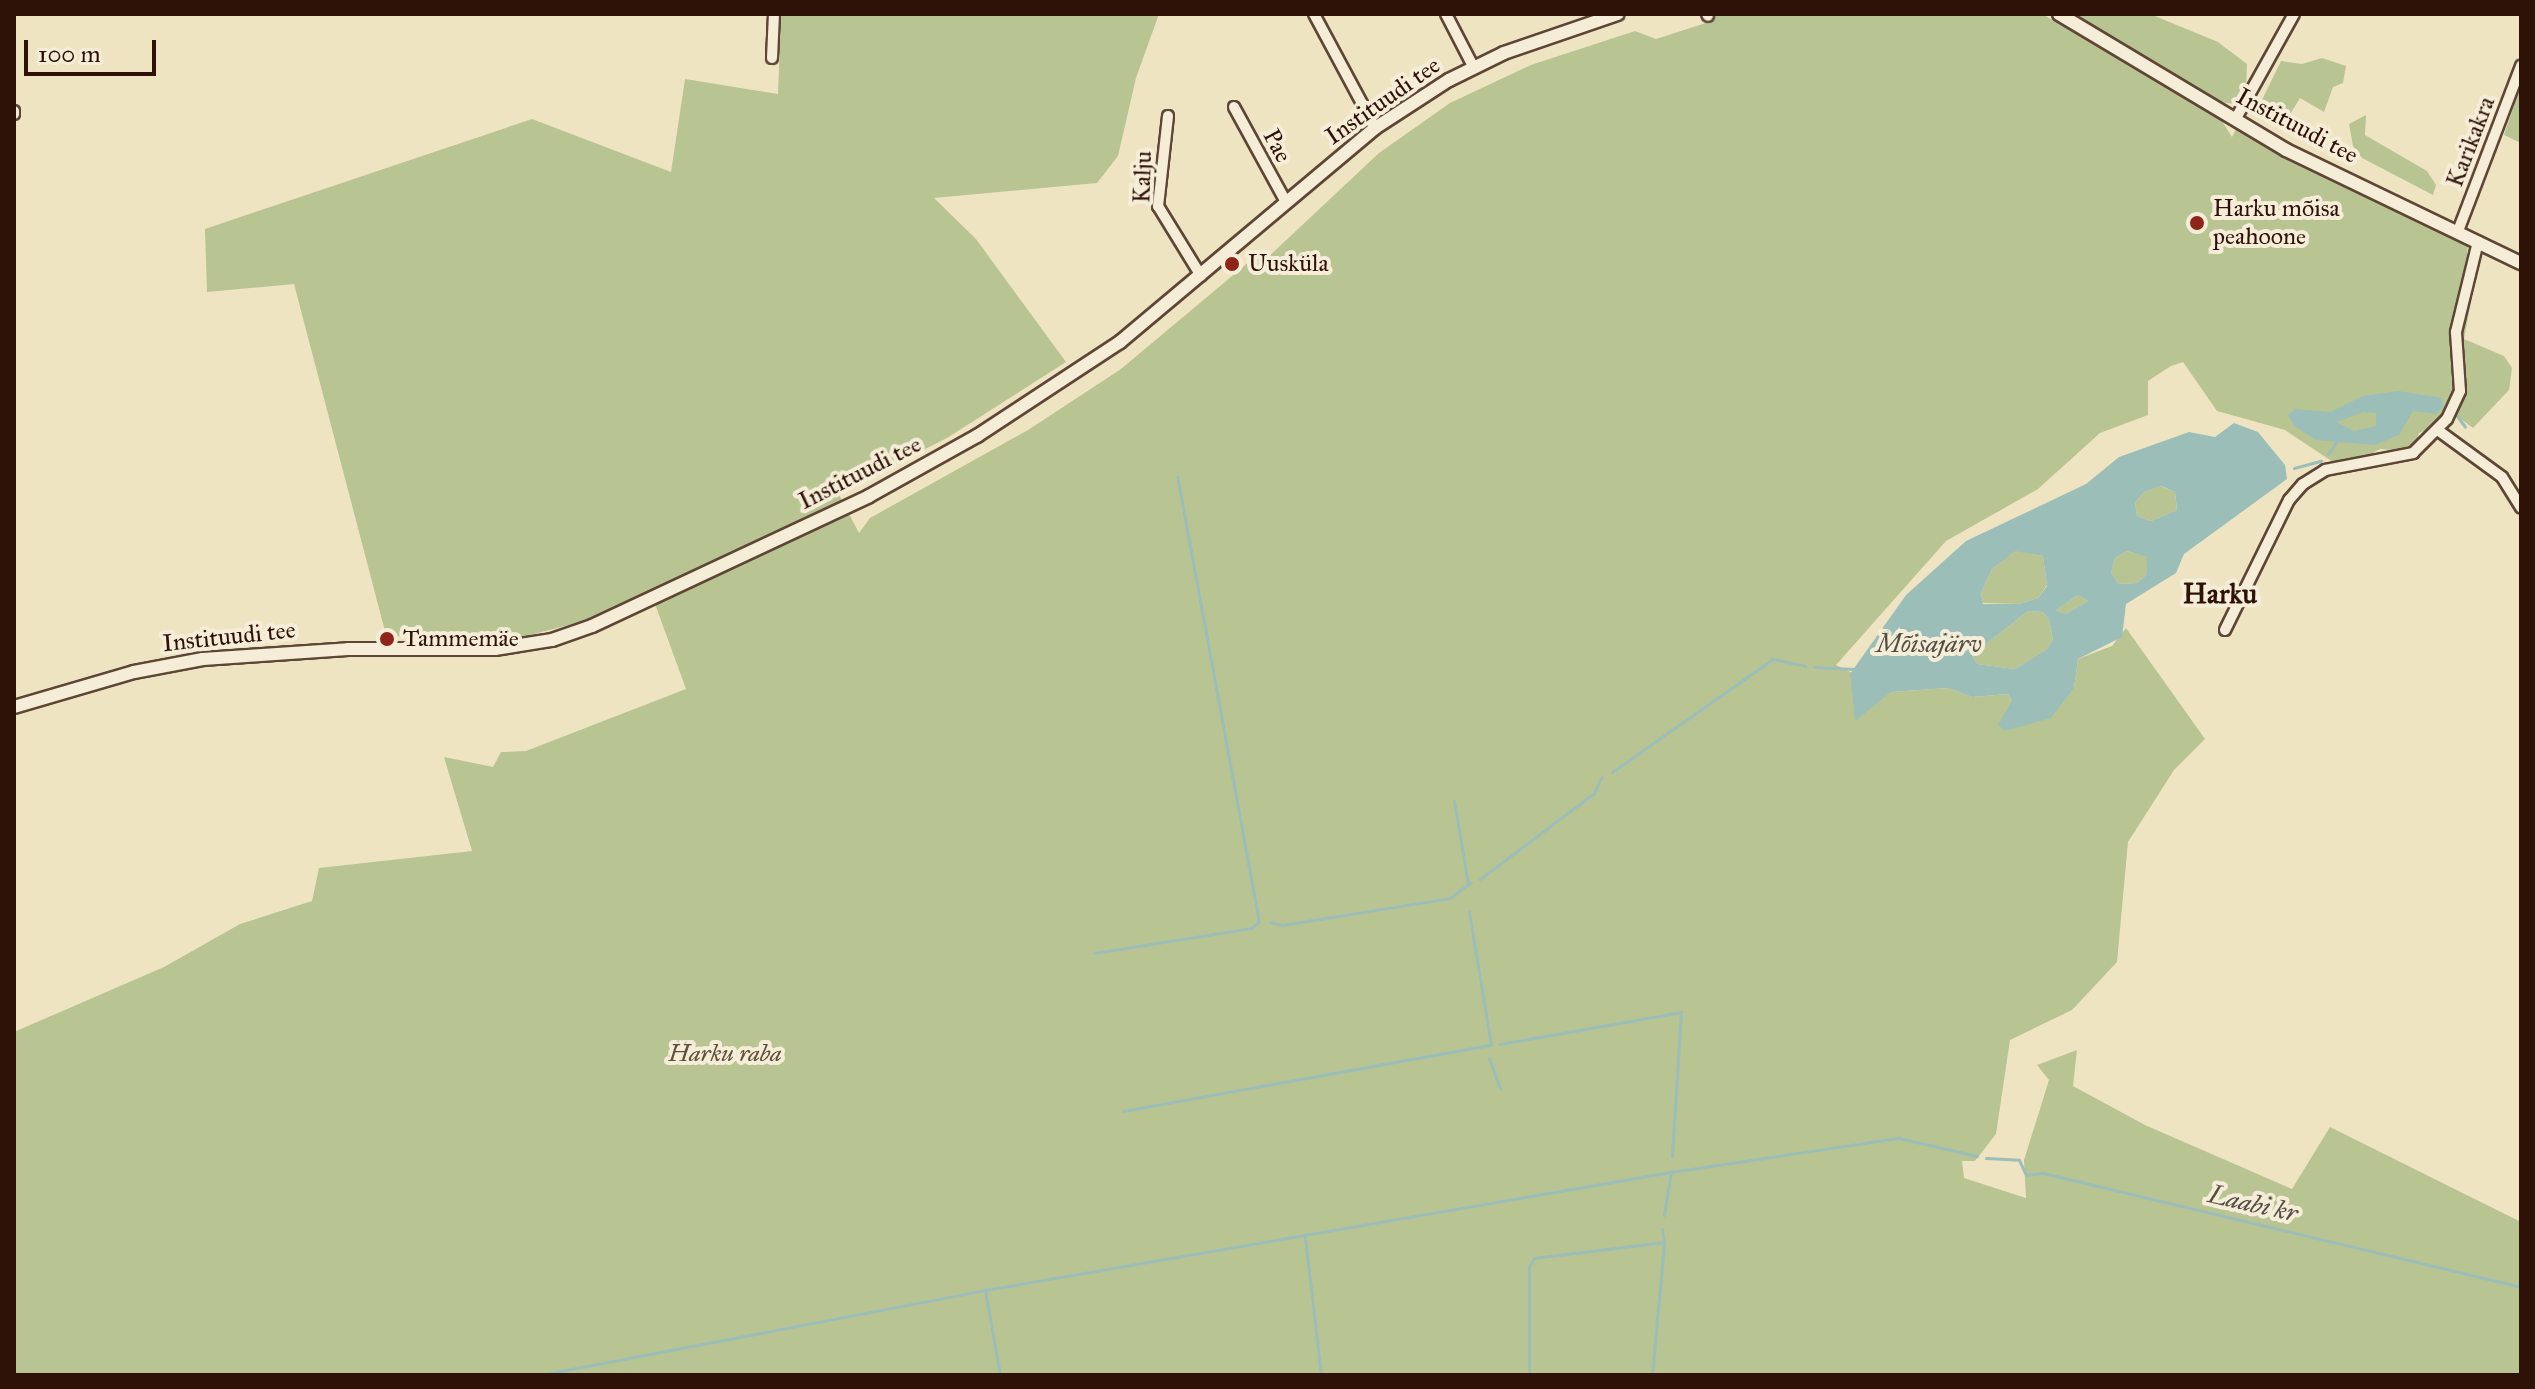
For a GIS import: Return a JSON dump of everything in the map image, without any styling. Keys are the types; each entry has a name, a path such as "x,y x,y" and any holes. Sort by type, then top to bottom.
{"street":[{"path":"772,58 774,14"},
{"path":"1314,14 1375,128"},
{"path":"1446,14 1473,66"},
{"name":"Instituudi tee","path":"14,707 134,672 212,658 348,649 495,649 552,640 646,602 869,496 977,436 1120,342 1375,128 1473,66 1584,19 1618,14"},
{"name":"Instituudi tee","path":"2059,14 2235,120 2521,263"},
{"path":"2235,120 2294,14"},
{"name":"Karikakra","path":"2458,231 2521,66"},
{"name":"Pae","path":"1234,107 1286,202"},
{"name":"Kalju","path":"1168,116 1158,206 1201,276"},
{"path":"2225,630 2289,500 2303,484 2325,470 2413,453 2439,431 2460,391 2456,332 2478,242"},
{"path":"2439,431 2502,477 2521,507"}],"green space":[{"name":"Harku raba","path":"781,14 1159,14 1136,78 1118,156 1097,183 934,198 976,239 1066,362 947,438 838,493 859,533 870,518 1028,430 1121,369 1256,256 1266,259 1379,153 1450,103 1531,65 1635,31 1656,39 1712,21 1711,14 2042,14 2220,118 2232,137 2236,129 2468,243 2465,281 2473,291 2464,339 2504,356 2512,368 2509,390 2473,428 2458,417 2419,433 2416,444 2404,451 2380,449 2364,458 2333,462 2285,430 2217,411 2183,362 2171,366 2148,381 2148,415 2100,433 2038,489 1946,541 1836,665 1891,692 1948,688 1972,697 2008,694 2012,701 2074,688 2078,659 2112,646 2126,628 2205,739 2174,770 2128,842 2117,962 2072,1010 2010,1040 1996,1134 1975,1161 1962,1161 1964,1178 2026,1198 2024,1160 2049,1080 2037,1065 2077,1050 2073,1086 2145,1125 2292,1189 2330,1127 2521,1222 2521,1375 14,1375 14,1032 164,967 240,924 312,901 319,868 472,851 444,757 493,767 501,752 526,751 686,689 651,593 580,622 515,639 468,642 386,635 294,284 207,292 205,229 532,119 671,172 685,79 778,94"},
{"path":"2074,14 2150,14 2218,42 2247,64 2246,91 2235,104 2220,102"},
{"path":"2322,58 2346,66 2343,83 2333,87 2324,112 2300,98 2289,116 2271,104 2258,108 2281,61 2302,64"},
{"path":"2518,94 2521,95 2521,143 2504,135"},
{"path":"2366,115 2365,135 2427,171 2436,185 2433,195 2362,158 2353,146 2349,124"},
{"path":"2160,486 2175,492 2177,510 2151,521 2137,516 2135,503 2144,492"},
{"path":"2015,550 2043,556 2047,585 2038,598 2019,604 1983,603 1981,593 1992,569"},
{"path":"2127,551 2148,557 2146,575 2137,583 2119,584 2111,573 2115,558"},
{"path":"2078,595 2088,601 2066,614 2056,610"},
{"path":"2028,611 2043,612 2049,620 2053,639 2047,649 2015,669 1977,664 1972,655"}],"water":[{"path":"2398,391 2442,398 2443,407 2436,414 2413,411 2399,435 2375,445 2316,440 2294,426 2288,415 2295,409 2330,412 2363,396","holes":["2363,412 2376,413 2376,426 2354,431 2337,422"]},
{"name":"Mõisajärv","path":"2234,423 2258,432 2285,465 2287,479 2184,554 2176,573 2126,604 2122,637 2078,659 2074,688 2051,718 2005,731 1998,725 2012,701 2008,694 1972,697 1948,688 1891,692 1855,721 1850,674 1906,595 1966,541 2086,484 2119,457 2189,432 2215,437","holes":["2161,486 2175,492 2177,510 2151,521 2137,516 2135,503 2144,492","2015,551 2043,556 2047,586 2038,598 2019,604 1983,604 1981,593 1992,569","2127,551 2147,557 2146,575 2137,583 2119,584 2111,573 2115,558","2078,595 2088,601 2066,614 2056,610","2028,611 2043,612 2049,620 2053,639 2047,649 2015,669 1977,664 1972,655"]}],"waterway":[{"path":"2455,413 2465,427"},
{"path":"2328,454 2337,441"},
{"path":"2294,468 2321,461"},
{"path":"1094,953 1251,928 1259,922 1177,476"},
{"path":"1612,772 1773,659 1805,666"},
{"path":"1814,667 1854,669"},
{"path":"1480,879 1594,793 1601,778"},
{"path":"1454,801 1468,884"},
{"path":"1270,922 1282,925 1450,898 1471,882"},
{"path":"1123,1111 1491,1045 1469,912"},
{"path":"1500,1044 1681,1012 1672,1157"},
{"path":"1489,1058 1500,1089"},
{"path":"540,1375 985,1290 1671,1172 1899,1138 1977,1156"},
{"name":"Laabi kr","path":"1986,1158 2019,1160 2026,1175 2043,1173 2521,1287"},
{"path":"1664,1215 1671,1172"},
{"path":"1529,1375 1529,1267 1534,1258 1664,1242 1662,1229"},
{"path":"1305,1237 1321,1375"},
{"path":"1652,1375 1664,1243"},
{"path":"985,1290 1000,1375"}],"place":[{"name":"Harku mõisa peahoone","path":"2197,223"},
{"name":"Uusküla","path":"1232,264"},
{"name":"Tammemäe","path":"387,639"}],"district":[{"name":"Harku","path":"2220,594"}]}
